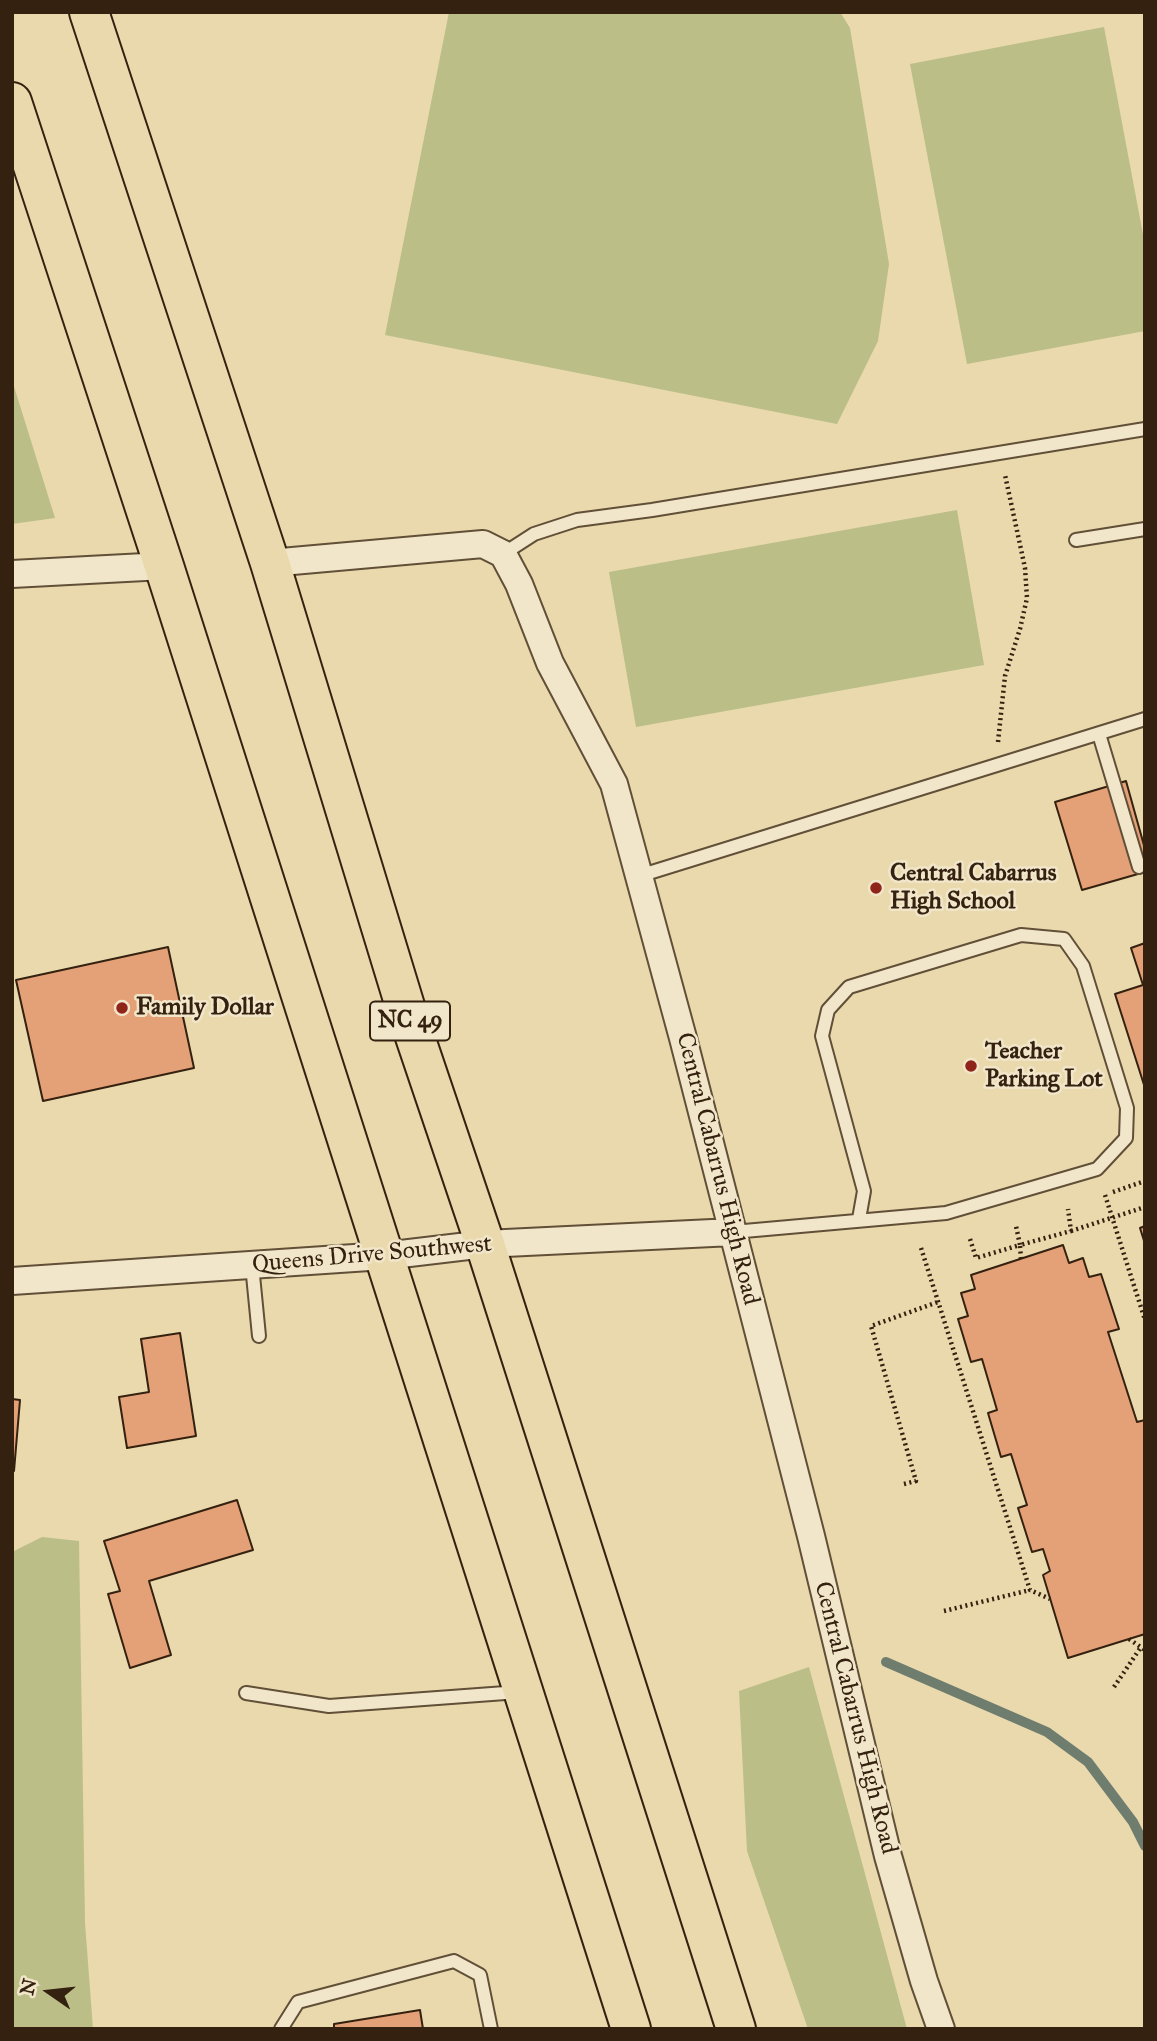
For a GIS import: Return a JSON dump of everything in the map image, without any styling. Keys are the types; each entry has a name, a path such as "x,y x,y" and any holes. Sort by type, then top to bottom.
{"highway":[{"name":"NC 49","path":"89,12 270,563 404,1003 485,1244 736,2029"},
{"path":"12,102 164,566 631,2029"}],"street":[{"path":"270,563 483,544 503,554"},
{"name":"Central Cabarrus High Road","path":"503,554 519,584 550,663 614,784 811,1536 888,1856 924,1981 942,2029"},
{"path":"12,574 164,566"},
{"name":"Queens Drive Southwest","path":"12,1281 384,1256 485,1244 733,1232"}],"lane":[{"path":"503,554 534,534 577,520 666,508 1145,429"},
{"path":"1076,540 1145,528"},
{"path":"639,876 1145,719"},
{"path":"1099,734 1139,867"},
{"path":"733,1232 946,1213 1097,1169 1126,1138 1127,1108 1083,966 1064,939 1021,935 849,988 828,1010 822,1036 864,1191 859,1219"},
{"path":"252,1265 259,1336"},
{"path":"246,1693 329,1706 523,1692"},
{"path":"281,2029 298,2002 454,1961 480,1975 491,2029"}],"path":[{"path":"998,747 1005,676 1027,598 1025,568 1005,475"},
{"path":"1113,1192 1145,1181"},
{"path":"1105,1195 1145,1320"},
{"path":"970,1239 976,1258 1145,1208"},
{"path":"1068,1209 1072,1231"},
{"path":"1016,1226 1021,1259"},
{"path":"921,1248 1030,1590"},
{"path":"904,1484 916,1481 872,1326 939,1302"},
{"path":"944,1611 1030,1590 1050,1599"},
{"path":"1114,1687 1143,1648 1129,1639"}],"green space":[{"path":"449,12 840,12 850,28 889,264 878,341 837,424 385,335"},
{"path":"1104,27 1145,245 1145,331 967,364 910,64"},
{"path":"12,380 55,518 12,524"},
{"path":"957,510 984,665 636,727 609,572"},
{"path":"42,1537 79,1541 85,1923 93,2029 12,2029 12,1552"},
{"path":"809,1667 907,2029 808,2029 747,1851 739,1691"}],"building":[{"path":"1126,781 1145,849 1145,872 1082,890 1055,802"},
{"path":"1145,943 1145,1088 1115,994 1143,985 1131,948"},
{"path":"168,947 194,1068 43,1101 16,980"},
{"path":"1145,1226 1145,1244 1140,1228"},
{"path":"1063,1245 1069,1263 1083,1258 1089,1277 1101,1274 1119,1329 1108,1332 1137,1422 1145,1420 1145,1634 1068,1658 1043,1575 1050,1571 1043,1549 1032,1552 1018,1508 1027,1505 1011,1454 1001,1457 988,1413 997,1410 982,1359 971,1362 958,1319 968,1316 961,1293 975,1289 971,1275"},
{"path":"180,1333 196,1436 127,1448 119,1397 149,1392 141,1339"},
{"path":"12,1399 20,1400 14,1471 12,1471"},
{"path":"237,1500 253,1550 149,1581 171,1655 130,1668 108,1594 120,1591 104,1541"},
{"path":"420,2010 423,2029 334,2029 334,2024"}],"waterway":[{"path":"886,1662 1047,1732 1088,1762 1133,1822 1145,1846"}],"place":[{"name":"Central Cabarrus High School","path":"876,888"},
{"name":"Family Dollar","path":"122,1008"},
{"name":"Teacher Parking Lot","path":"971,1066"}]}
